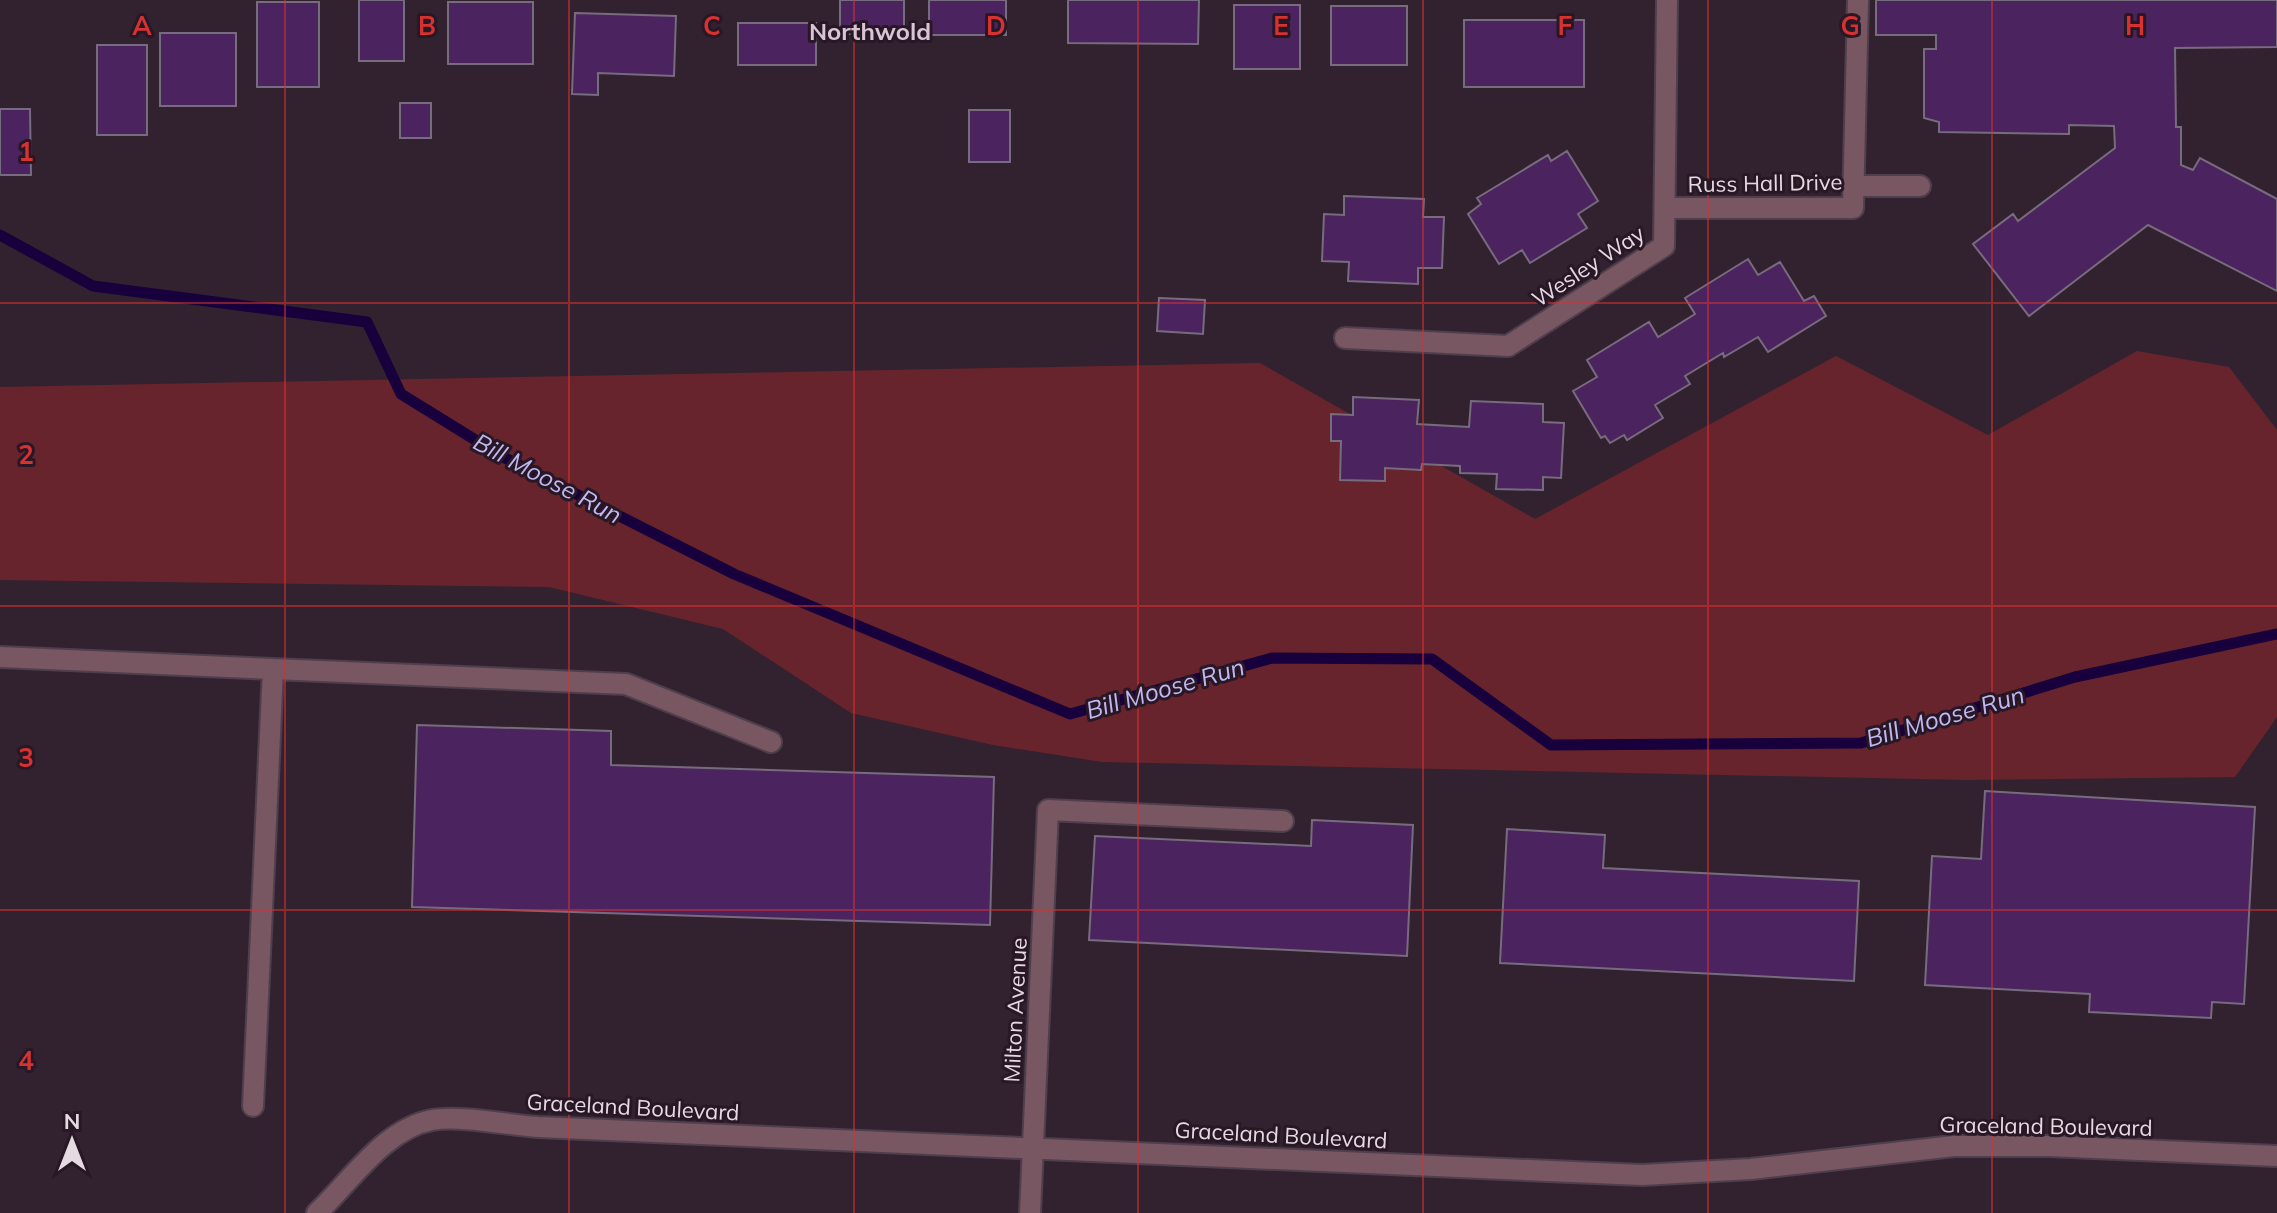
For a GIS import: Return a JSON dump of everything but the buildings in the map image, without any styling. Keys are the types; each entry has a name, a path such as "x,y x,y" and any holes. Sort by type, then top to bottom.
{"street":[{"name":"Wesley Way","path":"1345,338 1508,346 1664,246 1667,0"},
{"name":"Russ Hall Drive","path":"1665,208 1853,208 1858,0"},
{"path":"1853,186 1920,186"},
{"path":"0,657 626,684 771,742"},
{"path":"253,1106 273,669"},
{"name":"Milton Avenue","path":"1030,1213 1048,810 1283,821"},
{"name":"Graceland Boulevard","path":"317,1213 385,1143 407,1128 434,1119 1642,1175 1751,1169 1954,1146 2048,1146 2277,1156"}],"shaded area":[{"path":"2137,351 2229,367 2277,430 2277,717 2235,777 1966,780 1102,762 993,745 851,713 723,629 549,587 0,580 0,387 1260,363 1535,519 1836,356 1988,435"}],"waterway":[{"name":"Bill Moose Run","path":"0,235 93,286 367,322 401,394 503,457 734,574 1070,714 1272,658 1432,659 1551,745 1861,743 2075,677 2277,634"}],"district":[{"name":"Northwold","path":"870,31"}]}
